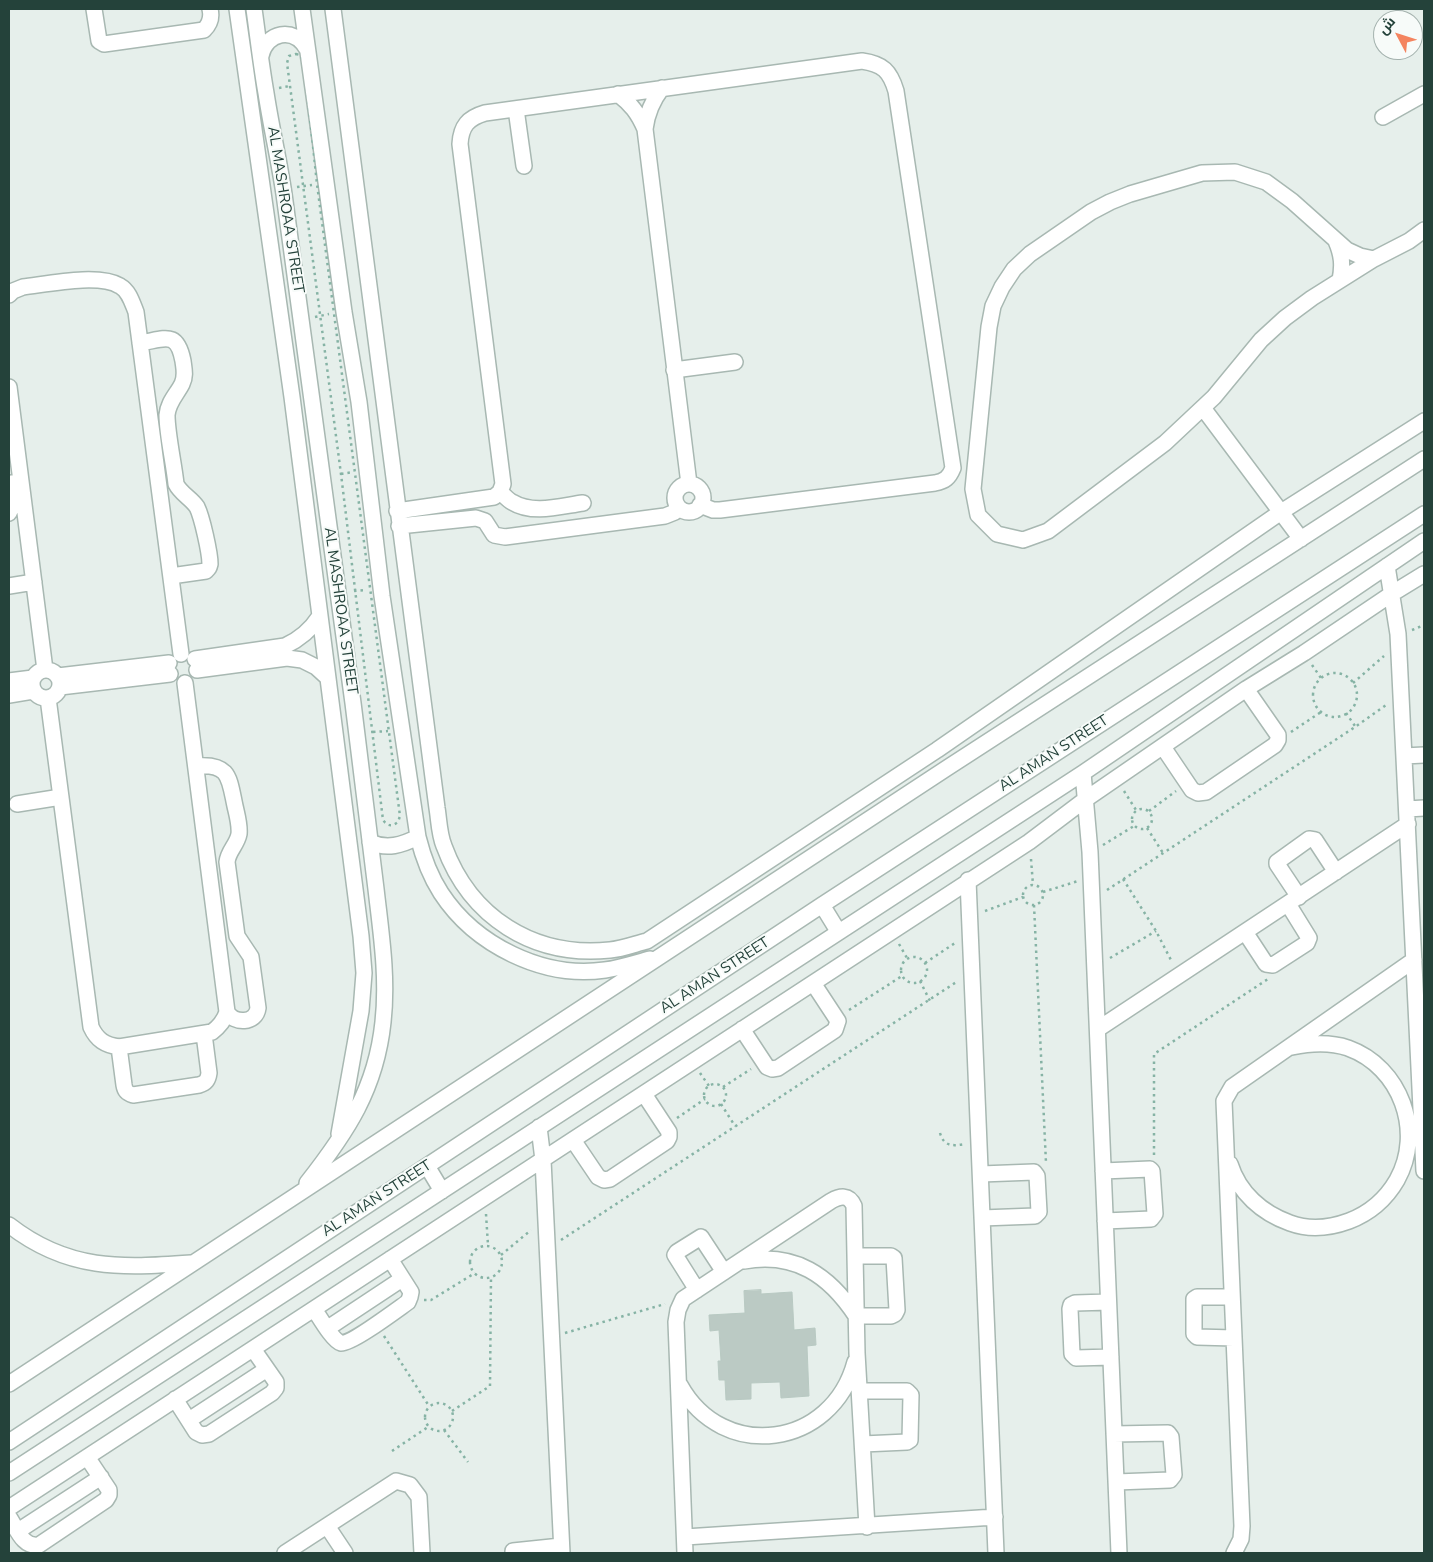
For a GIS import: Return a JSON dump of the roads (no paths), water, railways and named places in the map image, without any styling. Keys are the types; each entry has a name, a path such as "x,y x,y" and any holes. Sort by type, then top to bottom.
{"street":[{"path":"94,9 99,42 104,44 204,30 211,15 210,9"},
{"path":"237,9 292,397 361,936 364,974 362,1011 337,1145"},
{"name":"AL MASHROAA STREET","path":"254,9 265,91 284,189 370,842 384,958 386,991 377,1056 368,1087 354,1117 337,1145 298,1194"},
{"path":"302,9 344,312 359,402 361,471 395,730 423,857 441,894 454,910 488,940 509,953 549,967 586,971 605,970 661,956"},
{"path":"333,9 399,526 443,844 458,877 479,906 507,928 540,944 575,952 612,950 647,940 929,756 1281,512 1424,421"},
{"path":"261,56 269,40 280,35 293,35 304,43 307,48"},
{"path":"397,510 494,497 500,492 503,484 460,144 461,133 466,123 475,116 516,109 862,61 874,63 885,69 893,79 899,110 952,468 949,476 943,482 720,510 713,510 700,505"},
{"path":"662,88 653,100 647,114 645,129 689,484"},
{"path":"618,94 630,103 639,115 645,129"},
{"path":"1383,118 1424,94"},
{"path":"516,109 524,166"},
{"path":"1374,259 1346,250 1292,201 1266,182 1235,172 1202,174 1130,194 1091,212 1030,254 1014,269 1002,287 993,306 989,327 973,489 978,515 997,534 1023,540 1048,531 1165,443 1202,408 1267,334 1285,318 1340,280 1374,259 1409,241 1424,230"},
{"path":"1336,242 1341,254 1343,267 1340,280"},
{"path":"9,295 12,291 23,287 94,279 108,280 122,286 131,298 136,312 182,664 178,682 185,683 227,1012 219,1027 212,1032 119,1047 101,1042 91,1027 48,698 43,698 46,681 9,387"},
{"path":"140,343 168,339 174,340 180,348 185,372 184,381 171,401 167,415 176,484 195,505 202,519 210,564 206,571 171,576"},
{"path":"674,370 736,362"},
{"path":"359,402 383,398"},
{"path":"1202,408 1301,539"},
{"path":"9,456 14,498 9,513"},
{"path":"9,1384 1424,459"},
{"path":"682,485 694,485 702,494 700,505 696,510 690,512 683,511 675,502 677,489 682,485"},
{"path":"500,492 512,502 526,508 541,509 583,503"},
{"path":"399,526 476,518 485,521 494,535 505,537 665,516 675,512 678,507"},
{"name":"AL AMAN STREET","path":"9,1442 822,905 1424,516"},
{"path":"9,1473 1083,773 1424,541"},
{"path":"1226,1151 1236,1178 1243,1190 1257,1206 1276,1218 1289,1223 1317,1228 1338,1225 1352,1220 1376,1206 1391,1190 1402,1171 1416,1129 1422,1077 1421,1023 1414,960 1399,643 1393,593 1387,566"},
{"path":"9,1508 644,1094 968,880 1029,842 1086,799 1246,689 1424,574"},
{"path":"9,586 34,582"},
{"path":"378,591 408,590"},
{"path":"9,681 46,681 182,664 286,646 305,634 319,617"},
{"path":"182,664 287,658 302,660 316,667 327,677"},
{"path":"9,695 46,681"},
{"path":"1163,747 1192,790 1198,793 1206,792 1275,745 1278,735 1246,689"},
{"path":"337,748 357,740"},
{"path":"1404,756 1424,755"},
{"path":"196,766 218,766 226,772 230,781 239,830 237,842 230,852 227,862 237,936 251,957 258,1008 254,1017 237,1021 227,1012"},
{"path":"1083,773 1090,852 1119,1553"},
{"path":"17,804 61,797"},
{"path":"1098,1029 1336,872 1407,817 1424,808"},
{"path":"370,842 379,847 392,847 406,844 418,837"},
{"path":"1245,932 1266,964 1273,966 1309,941 1277,862 1309,839 1315,840 1336,872"},
{"path":"968,880 996,1553"},
{"path":"822,905 838,931"},
{"path":"1234,1553 1241,1539 1242,1526 1224,1101 1232,1087 1414,960"},
{"path":"742,1029 766,1067 772,1070 778,1068 835,1030 838,1021 813,983"},
{"path":"119,1047 124,1085 128,1094 133,1095 199,1085 204,1083 209,1073 204,1034"},
{"path":"1286,1049 1307,1044 1328,1044 1348,1048 1368,1058 1384,1072 1397,1089 1416,1129 1424,1171"},
{"path":"573,1140 598,1177 604,1180 610,1179 667,1141 669,1137 669,1132 644,1094"},
{"path":"512,1551 561,1550 543,1160 539,1127"},
{"path":"427,1166 442,1191"},
{"path":"1103,1171 1150,1169 1152,1171 1155,1214 1151,1219 1105,1221"},
{"path":"981,1174 1034,1172 1036,1174 1039,1212 1035,1216 982,1218"},
{"path":"685,1553 676,1322 678,1310 683,1299 831,1201 842,1196 850,1199 854,1206 857,1353 867,1526"},
{"path":"9,1225 23,1236 59,1254 97,1264 136,1267 193,1263"},
{"path":"697,1290 675,1255 677,1252 701,1237 724,1272"},
{"path":"855,1256 891,1256 894,1258 897,1310 891,1316 856,1316"},
{"path":"740,1261 762,1258 785,1261 807,1268 827,1281 844,1297 856,1316"},
{"path":"314,1309 336,1340 341,1343 348,1342 376,1324 408,1302 411,1292 390,1259"},
{"path":"328,1328 402,1279"},
{"path":"1232,1296 1194,1298 1194,1334 1197,1337 1234,1338"},
{"path":"1108,1302 1075,1303 1071,1305 1072,1354 1076,1358 1111,1357"},
{"path":"175,1399 196,1432 202,1435 210,1434 276,1388 276,1382 253,1349"},
{"path":"678,1382 689,1401 704,1416 723,1428 744,1434 759,1435 788,1432 809,1424 827,1411 841,1394 852,1375 857,1353"},
{"path":"188,1420 267,1370"},
{"path":"860,1391 907,1391 911,1395 910,1440 907,1442 863,1444"},
{"path":"1114,1434 1168,1433 1171,1437 1174,1475 1170,1480 1116,1482"},
{"path":"9,1517 26,1543 32,1546 39,1545 106,1500 109,1490 87,1457"},
{"path":"18,1532 101,1477"},
{"path":"285,1553 396,1481 410,1485 419,1497 422,1553"},
{"path":"685,1537 995,1517"},
{"path":"327,1526 345,1553"}]}
